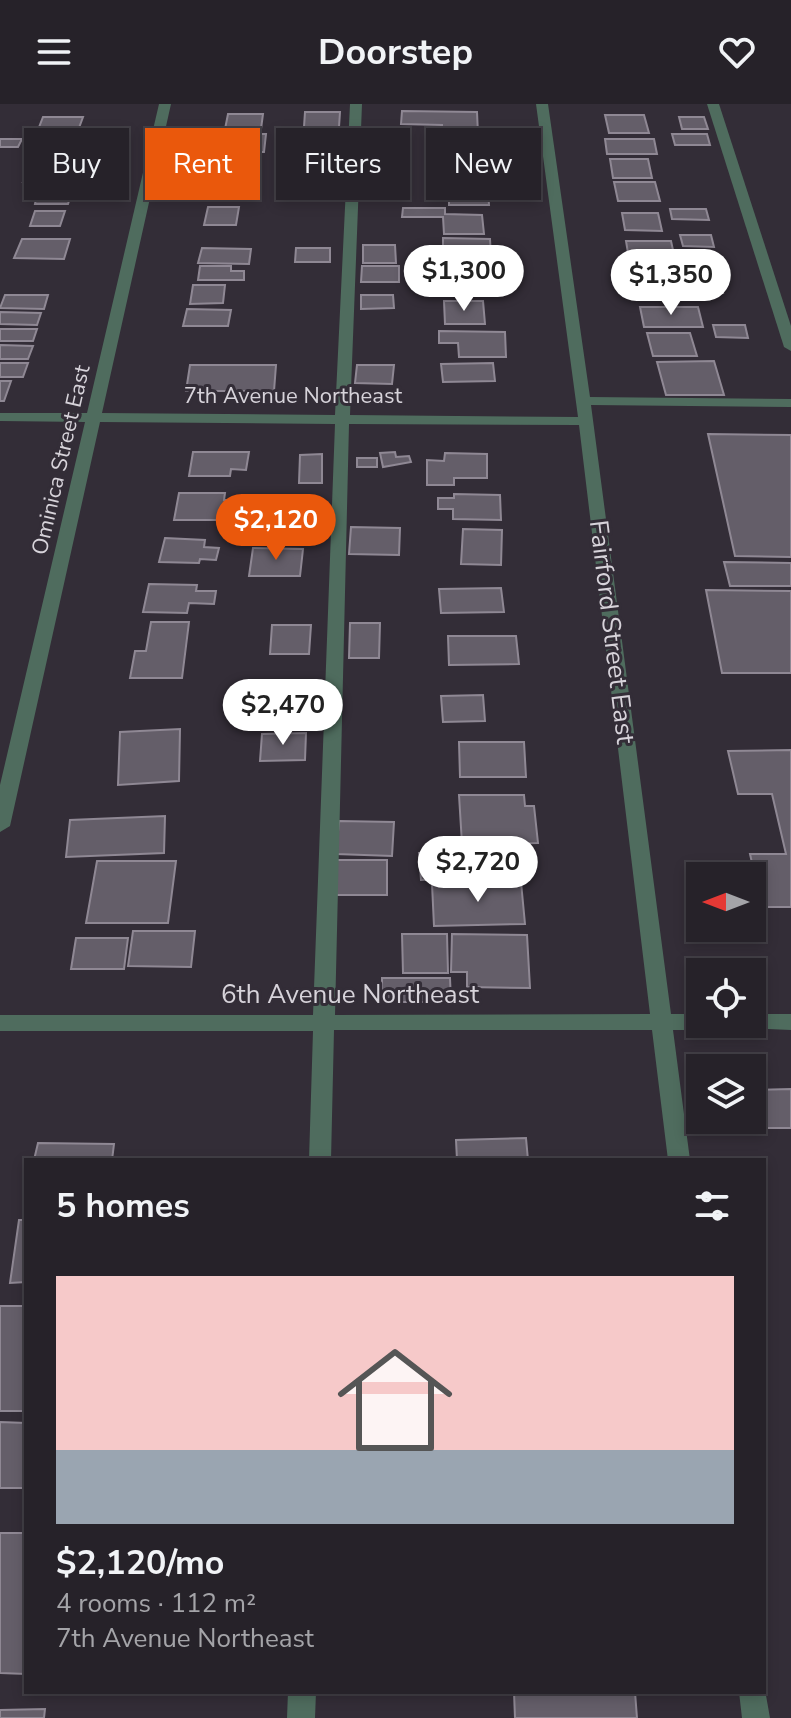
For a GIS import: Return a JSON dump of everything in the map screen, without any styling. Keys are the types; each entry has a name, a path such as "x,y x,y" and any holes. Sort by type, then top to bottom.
{"street":[{"name":"Ominica Street East","path":"0,826 165,104"},
{"path":"320,1158 337,537 356,104"},
{"name":"Fairford Street East","path":"542,104 586,421 679,1158"},
{"path":"713,104 791,347"},
{"path":"582,401 791,403"},
{"name":"7th Avenue Northeast","path":"0,417 586,421"},
{"name":"6th Avenue Northeast","path":"0,1023 686,1022"},
{"path":"766,1022 791,1022"},
{"path":"301,1718 302,1694"},
{"path":"753,1694 756,1718"}],"building":[{"path":"402,111 477,112 478,128 401,124"},
{"path":"305,112 340,112 339,127 304,127"},
{"path":"228,114 263,114 261,129 225,128"},
{"path":"605,115 644,115 649,133 609,133"},
{"path":"43,117 83,117 79,128 39,128"},
{"path":"679,117 704,117 708,129 682,129"},
{"path":"260,134 266,134 264,152 260,152"},
{"path":"672,134 707,134 710,145 675,145"},
{"path":"0,139 22,139 18,147 0,147"},
{"path":"605,139 654,139 657,154 607,154"},
{"path":"610,159 648,159 652,178 613,178"},
{"path":"614,182 655,182 660,201 618,201"},
{"path":"36,200 69,200 68,204 35,204"},
{"path":"449,200 489,200 489,205 449,205"},
{"path":"208,207 239,207 236,225 204,225"},
{"path":"403,208 445,208 445,214 482,215 484,234 444,234 443,217 402,217"},
{"path":"670,209 706,209 709,220 672,219"},
{"path":"35,211 65,211 60,226 30,226"},
{"path":"622,213 658,213 662,231 625,230"},
{"path":"680,235 711,235 714,247 683,246"},
{"path":"443,238 490,239 491,257 443,256"},
{"path":"22,239 70,239 64,259 14,258"},
{"path":"626,241 671,241 675,259 629,259"},
{"path":"363,245 395,245 396,263 363,263"},
{"path":"202,248 251,249 249,264 198,263"},
{"path":"296,248 330,248 330,262 295,262"},
{"path":"200,266 231,266 231,271 244,271 244,280 198,280"},
{"path":"362,266 399,266 399,282 361,282"},
{"path":"630,266 715,266 723,293 663,293 660,281 633,281"},
{"path":"454,268 492,269 493,291 453,291"},
{"path":"193,285 225,285 223,303 190,304"},
{"path":"5,295 48,295 44,309 0,308"},
{"path":"361,295 393,295 394,308 361,309"},
{"path":"444,301 483,301 485,324 445,324"},
{"path":"640,307 698,307 703,327 644,327"},
{"path":"187,309 231,310 228,326 183,326"},
{"path":"0,312 41,313 37,325 0,324"},
{"path":"713,325 745,325 748,338 716,337"},
{"path":"0,329 37,329 33,341 0,341"},
{"path":"439,331 505,332 506,357 459,357 458,343 439,343"},
{"path":"647,333 690,333 697,356 653,356"},
{"path":"0,345 33,346 28,359 0,359"},
{"path":"714,361 724,395 666,395 657,362"},
{"path":"0,363 28,363 23,377 0,377"},
{"path":"493,363 495,381 443,382 441,364"},
{"path":"190,365 276,365 274,391 186,391"},
{"path":"357,365 394,365 392,384 355,383"},
{"path":"0,381 11,381 4,401 0,401"},
{"path":"708,434 791,435 791,557 735,556"},
{"path":"193,452 249,452 246,470 231,469 230,476 189,476"},
{"path":"395,452 396,457 409,456 411,462 383,467 380,453"},
{"path":"445,453 487,454 487,478 454,478 454,485 427,485 427,460 444,461"},
{"path":"322,454 322,483 299,483 300,455"},
{"path":"357,458 377,458 377,467 357,467"},
{"path":"179,493 225,493 224,500 239,500 236,520 174,520"},
{"path":"454,494 500,495 501,520 453,519 453,509 438,509 438,498 454,498"},
{"path":"301,504 301,526 253,527 253,506"},
{"path":"351,527 400,528 399,555 349,554"},
{"path":"463,529 502,530 501,565 461,564"},
{"path":"165,538 205,540 204,547 219,548 216,560 200,559 199,563 159,562"},
{"path":"253,548 303,549 300,576 249,576"},
{"path":"724,562 791,563 791,586 730,586"},
{"path":"149,584 197,585 196,591 216,591 214,604 189,603 187,613 143,612"},
{"path":"501,588 504,612 441,613 439,589"},
{"path":"706,590 791,591 791,673 722,673"},
{"path":"151,622 189,622 182,678 130,678 135,651 146,651"},
{"path":"350,623 380,623 379,658 349,658"},
{"path":"272,625 311,625 309,654 270,654"},
{"path":"448,636 516,636 519,664 449,665"},
{"path":"483,695 485,721 443,722 441,696"},
{"path":"262,696 304,696 303,729 261,730"},
{"path":"180,729 179,781 118,785 120,732"},
{"path":"306,733 305,760 260,761 262,734"},
{"path":"459,742 524,742 526,777 460,777"},
{"path":"791,750 791,907 766,907 766,862 752,862 750,854 786,854 772,794 738,794 728,751"},
{"path":"459,795 524,795 525,806 534,806 538,843 462,844"},
{"path":"165,816 164,853 66,857 70,820"},
{"path":"339,821 394,822 392,856 336,854"},
{"path":"449,852 451,879 421,880 419,853"},
{"path":"337,860 387,860 387,895 336,895"},
{"path":"97,861 176,861 168,923 86,923"},
{"path":"521,882 525,924 434,926 432,884"},
{"path":"133,931 195,931 191,967 128,966"},
{"path":"402,934 447,934 448,973 403,973"},
{"path":"452,934 527,935 530,988 467,987 467,972 451,972"},
{"path":"76,938 128,938 124,969 71,969"},
{"path":"382,978 450,978 451,1002 382,1002"},
{"path":"791,1089 791,1128 766,1128 766,1090"},
{"path":"526,1138 528,1158 457,1158 456,1140"},
{"path":"38,1143 114,1144 112,1158 34,1158"},
{"path":"19,1220 24,1220 24,1282 10,1283"},
{"path":"0,1306 24,1306 24,1411 0,1411"},
{"path":"0,1422 24,1423 24,1488 0,1488"},
{"path":"0,1533 24,1533 24,1674 0,1673"},
{"path":"514,1694 635,1694 637,1718 515,1718"},
{"path":"45,1709 44,1718 0,1718 0,1710"}]}
